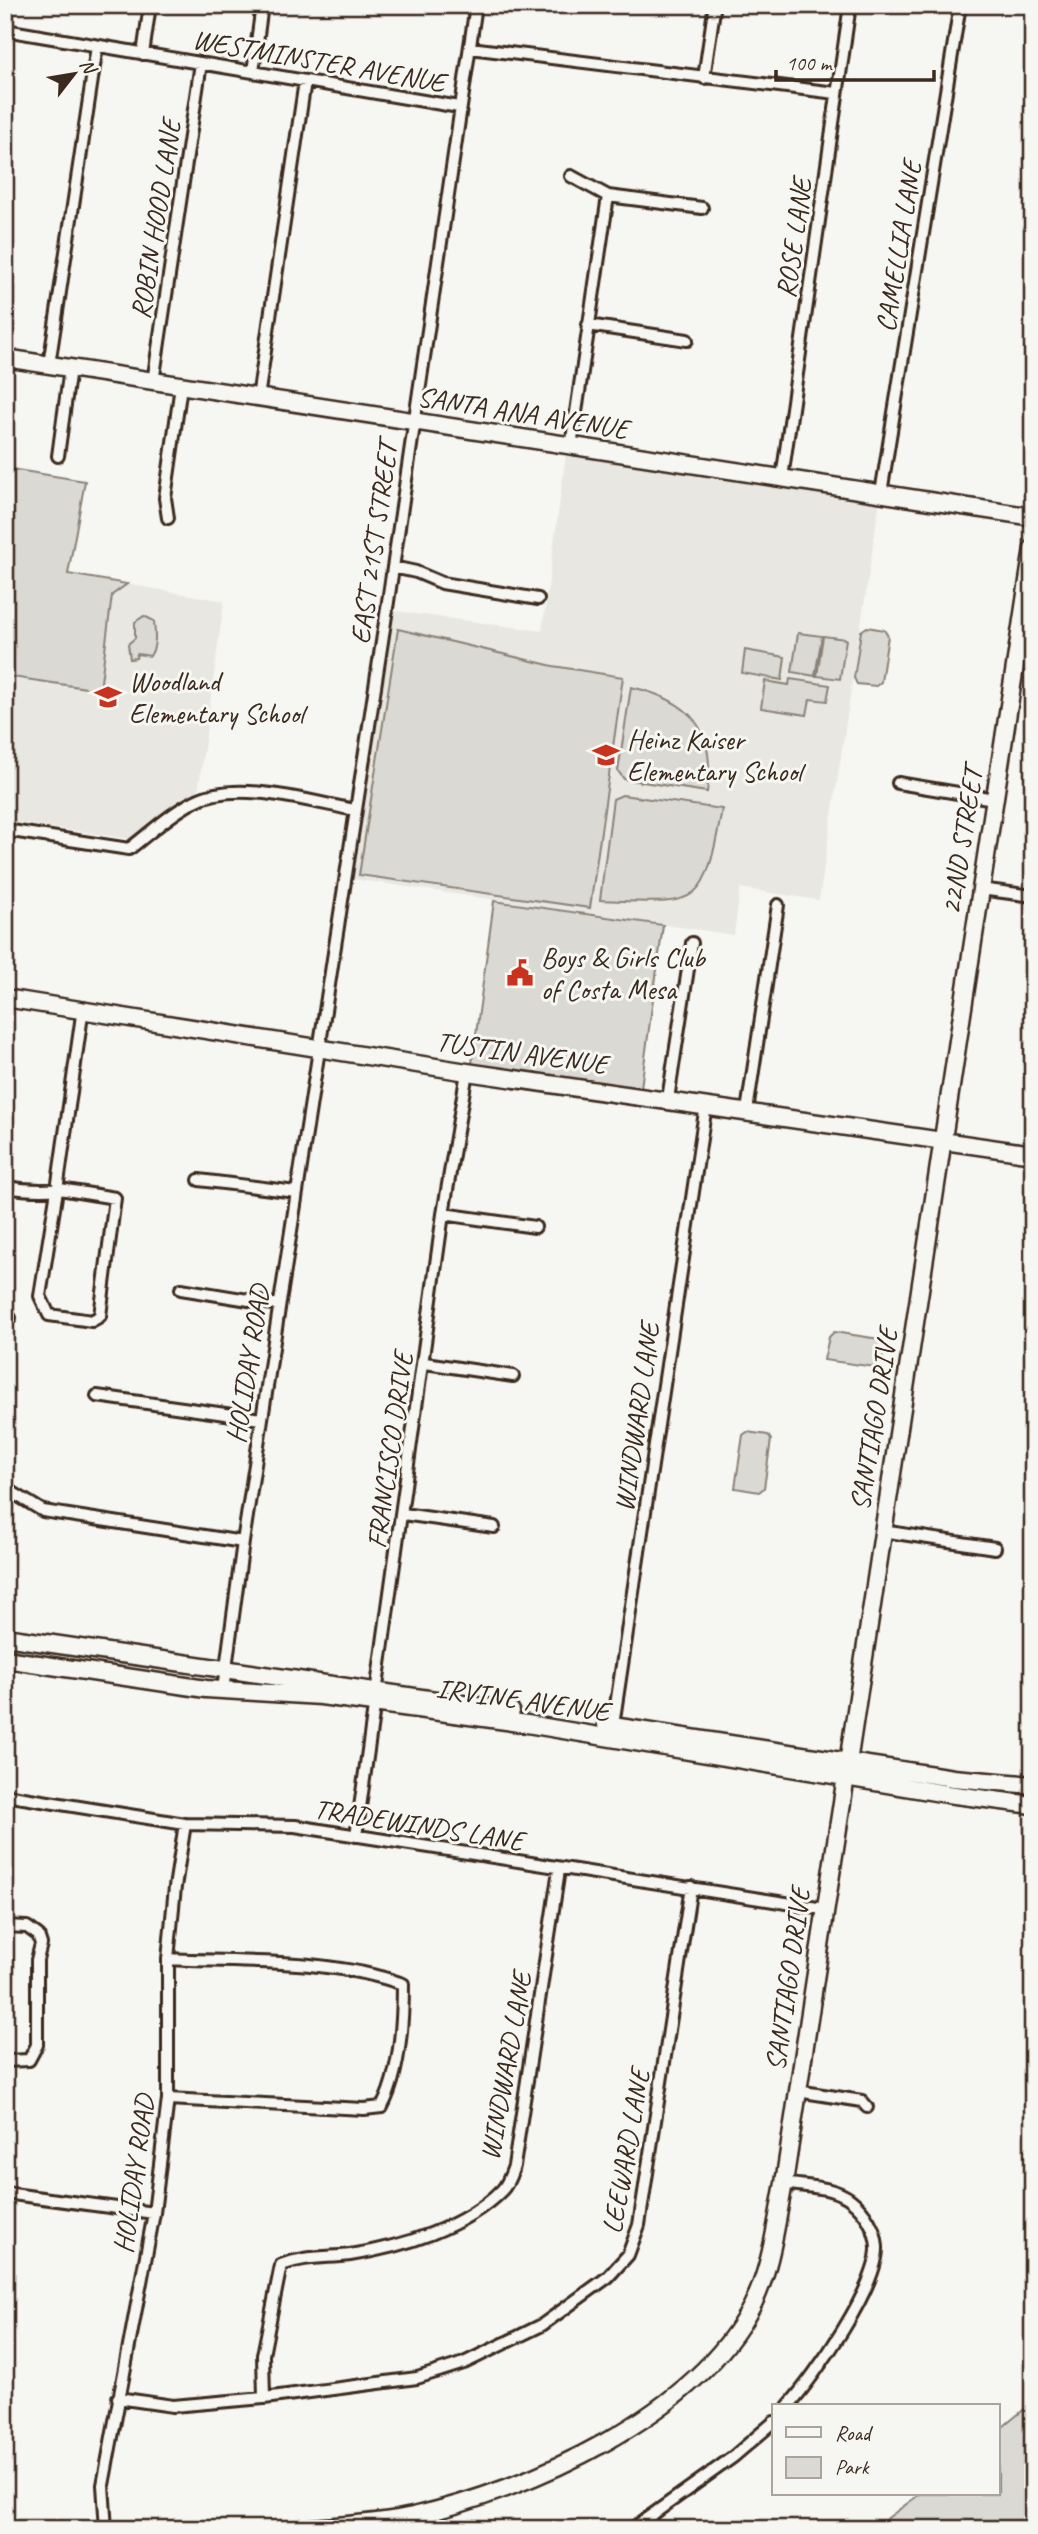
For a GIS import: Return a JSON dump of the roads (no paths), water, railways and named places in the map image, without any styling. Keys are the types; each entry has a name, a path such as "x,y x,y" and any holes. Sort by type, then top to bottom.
{"street":[{"path":"143,54 150,5"},
{"path":"253,72 262,5"},
{"name":"EAST 21ST STREET","path":"318,1046 393,567 476,5"},
{"name":"ROSE LANE","path":"782,478 850,5"},
{"name":"CAMELLIA LANE","path":"881,493 960,5"},
{"path":"704,78 714,10"},
{"name":"WESTMINSTER AVENUE","path":"5,30 459,107"},
{"path":"48,365 97,46"},
{"name":"WESTMINSTER AVENUE","path":"470,48 836,93"},
{"name":"ROBIN HOOD LANE","path":"153,382 201,63"},
{"path":"258,398 305,81"},
{"path":"571,176 608,196 702,208"},
{"path":"571,446 608,196"},
{"path":"588,325 687,341"},
{"name":"SANTA ANA AVENUE","path":"5,358 1033,517"},
{"path":"58,456 70,368"},
{"path":"168,518 165,498 181,386"},
{"name":"22ND STREET","path":"942,1142 1033,548"},
{"path":"393,567 442,583 538,599"},
{"path":"898,783 994,799"},
{"path":"5,830 129,849 196,800 225,792 260,793 355,810"},
{"path":"980,889 1033,896"},
{"path":"747,1111 778,905"},
{"path":"668,1099 692,943"},
{"name":"TUSTIN AVENUE","path":"5,998 318,1046 467,1072 1033,1154"},
{"path":"5,1187 40,1192 57,1186 112,1197 117,1202 100,1316 92,1321 49,1315 40,1296 57,1186 83,1009"},
{"name":"HOLIDAY ROAD","path":"223,1690 318,1046"},
{"name":"FRANCISCO DRIVE","path":"356,1836 425,1363 443,1214 467,1072"},
{"name":"WINDWARD LANE","path":"612,1731 706,1105"},
{"name":"SANTIAGO DRIVE","path":"302,2529 411,2517 473,2501 516,2486 618,2435 702,2375 728,2343 752,2306 767,2267 784,2183 942,1142"},
{"path":"198,1180 296,1192"},
{"path":"443,1214 535,1227"},
{"path":"181,1289 279,1305"},
{"path":"425,1363 513,1376"},
{"path":"97,1396 261,1419"},
{"path":"5,1488 43,1511 243,1542"},
{"path":"403,1514 494,1527"},
{"path":"882,1531 995,1548"},
{"name":"IRVINE AVENUE","path":"5,1637 226,1669 378,1698 612,1731 848,1760 953,1778 1033,1786"},
{"name":"IRVINE AVENUE","path":"5,1659 223,1690 378,1698"},
{"name":"IRVINE AVENUE","path":"612,1731 846,1777 1033,1805"},
{"path":"976,1798 994,1793 1033,1796"},
{"name":"TRADEWINDS LANE","path":"5,1796 185,1824 295,1826 559,1870 691,1887 824,1909"},
{"name":"HOLIDAY ROAD","path":"106,2529 103,2486 154,2213 168,2099 168,1959 185,1824"},
{"name":"WINDWARD LANE","path":"264,2398 263,2355 281,2265 297,2259 349,2255 401,2245 455,2221 504,2188 514,2166 559,1870"},
{"name":"LEEWARD LANE","path":"118,2398 173,2406 264,2398 418,2378 464,2363 542,2325 608,2277 628,2255 639,2225 691,1887"},
{"path":"5,1926 27,1927 38,1935 41,1944 37,1960 37,2045 29,2060 5,2061"},
{"path":"168,1959 313,1966 382,1977 403,1984 403,2007 390,2091 382,2106 364,2109 168,2099"},
{"path":"797,2091 862,2101 867,2107"},
{"path":"784,2183 840,2193 851,2200 867,2218 877,2246 875,2264 847,2322 822,2364 790,2404"},
{"path":"5,2193 154,2213"},
{"path":"632,2529 733,2456 772,2424"}],"place":[{"name":"Woodland Elementary School","path":"108,697"},
{"name":"Heinz Kaiser Elementary School","path":"606,755"},
{"name":"Boys & Girls Club of Costa Mesa","path":"520,973"}]}
